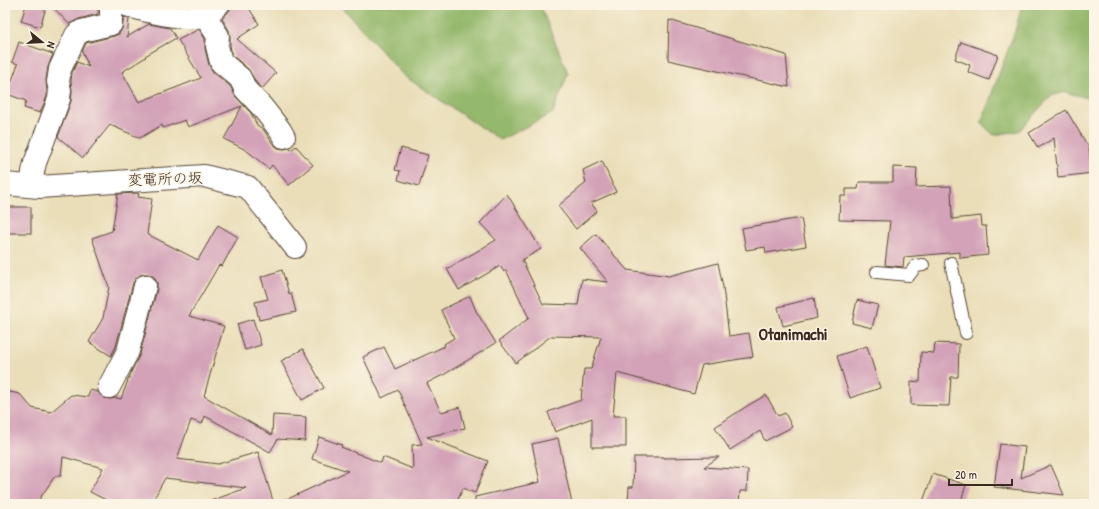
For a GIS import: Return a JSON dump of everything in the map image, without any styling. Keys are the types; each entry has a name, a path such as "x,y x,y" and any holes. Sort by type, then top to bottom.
{"street":[{"path":"31,186 35,163 59,99 60,90 58,82 60,69 78,33 111,24 111,5"},
{"path":"126,5 141,10 173,16 197,18 211,10 218,36 217,46 221,62 240,78 245,89 262,107 284,137"},
{"name":"変電所の坂","path":"5,184 39,187 204,176 248,187 295,247"},
{"path":"109,387 128,351 145,286"}],"lane":[{"path":"951,263 966,333"},
{"path":"877,272 909,275 916,266 924,265"}],"green space":[{"path":"340,5 538,5 541,8 568,73 553,113 500,140 404,76"},
{"path":"1022,5 1094,5 1094,98 1087,98 1065,92 1051,96 1019,131 994,135 981,123 1015,31"}],"building":[{"path":"26,5 47,5 40,27 21,21"},
{"path":"51,5 77,5 81,9 88,5 98,5 98,14 79,19 69,24"},
{"path":"230,5 247,5 259,24 237,39 276,73 262,89 248,69 232,55 229,30 222,19 230,10"},
{"path":"124,17 129,19 127,37 149,24 170,28 176,38 145,56 146,57 122,72 139,102 201,78 178,40 199,29 205,39 205,49 209,65 213,72 230,86 236,97 251,113 257,125 263,129 273,144 278,148 289,148 291,150 296,146 313,165 289,185 272,165 269,169 246,150 224,139 242,106 188,127 185,120 163,128 162,125 140,138 110,125 83,158 58,137 71,101 72,73 77,62 89,67 82,52 86,43 119,34 122,29"},
{"path":"669,20 786,55 789,87 668,60"},
{"path":"19,42 53,54 48,67 46,80 47,96 40,113 24,108 26,101 7,94 18,64 12,62"},
{"path":"961,42 998,55 989,80 968,72 970,65 955,59"},
{"path":"1066,110 1089,148 1092,173 1058,177 1054,138 1038,148 1029,133"},
{"path":"401,148 428,155 419,186 398,180 400,171 395,170"},
{"path":"602,161 616,192 591,203 597,211 576,229 558,206 586,183 583,170"},
{"path":"893,167 917,168 916,187 951,186 952,219 981,216 982,226 986,226 988,255 960,258 960,252 904,257 903,267 885,265 890,221 839,220 840,196 846,196 846,189 858,189 859,182 893,182"},
{"path":"118,194 139,194 138,197 152,199 147,234 198,260 218,225 238,237 222,266 219,265 189,316 224,326 204,396 272,435 273,415 306,417 305,441 278,439 270,452 205,416 202,424 191,420 177,459 218,464 258,452 274,504 208,504 208,502 246,488 165,478 151,504 114,504 90,492 103,468 63,457 61,476 55,476 36,504 5,504 5,391 20,394 32,408 51,412 71,395 88,397 90,390 98,392 104,398 121,399 140,354 157,289 157,283 154,277 149,274 142,274 136,278 133,283 116,346 111,356 89,342 103,318 109,287 92,238 112,231"},
{"path":"507,194 541,249 522,260 543,304 578,305 582,279 608,282 580,248 596,234 627,270 669,276 718,263 723,287 729,336 749,333 753,357 702,365 694,394 617,373 613,416 626,416 626,447 592,447 592,418 555,432 548,412 581,400 584,369 591,369 601,337 551,336 516,363 499,341 529,318 506,270 504,272 500,266 459,290 447,269 496,240 480,223"},
{"path":"7,207 31,207 31,233 7,233"},
{"path":"801,218 806,246 766,253 765,247 746,250 742,228"},
{"path":"282,270 289,294 291,293 296,312 259,320 255,302 268,299 261,277"},
{"path":"470,296 476,311 496,343 445,374 427,383 441,412 460,407 465,428 427,437 488,461 475,493 463,488 456,504 277,504 348,471 312,459 319,437 342,445 341,447 381,463 383,457 413,469 412,445 422,444 398,390 382,398 363,357 384,347 395,369 445,346 444,344 454,338 441,310"},
{"path":"814,298 817,318 783,326 778,307"},
{"path":"857,300 878,305 872,328 852,323"},
{"path":"253,319 261,345 245,350 237,324"},
{"path":"935,343 959,344 958,377 951,377 949,406 911,405 911,381 920,382 921,352 934,353"},
{"path":"867,346 880,388 850,398 837,356"},
{"path":"303,349 324,388 302,400 281,361"},
{"path":"766,395 778,416 785,413 792,427 765,441 760,431 730,450 715,427"},
{"path":"558,438 572,504 475,504 475,497 540,482 532,444"},
{"path":"1000,444 1025,447 1021,478 1051,465 1064,495 994,487"},
{"path":"634,457 719,457 704,467 748,470 747,491 740,491 739,504 628,503 629,487 633,487"},
{"path":"933,474 966,485 960,504 922,504"}],"district":[{"name":"Otanimachi","path":"793,334"}]}
